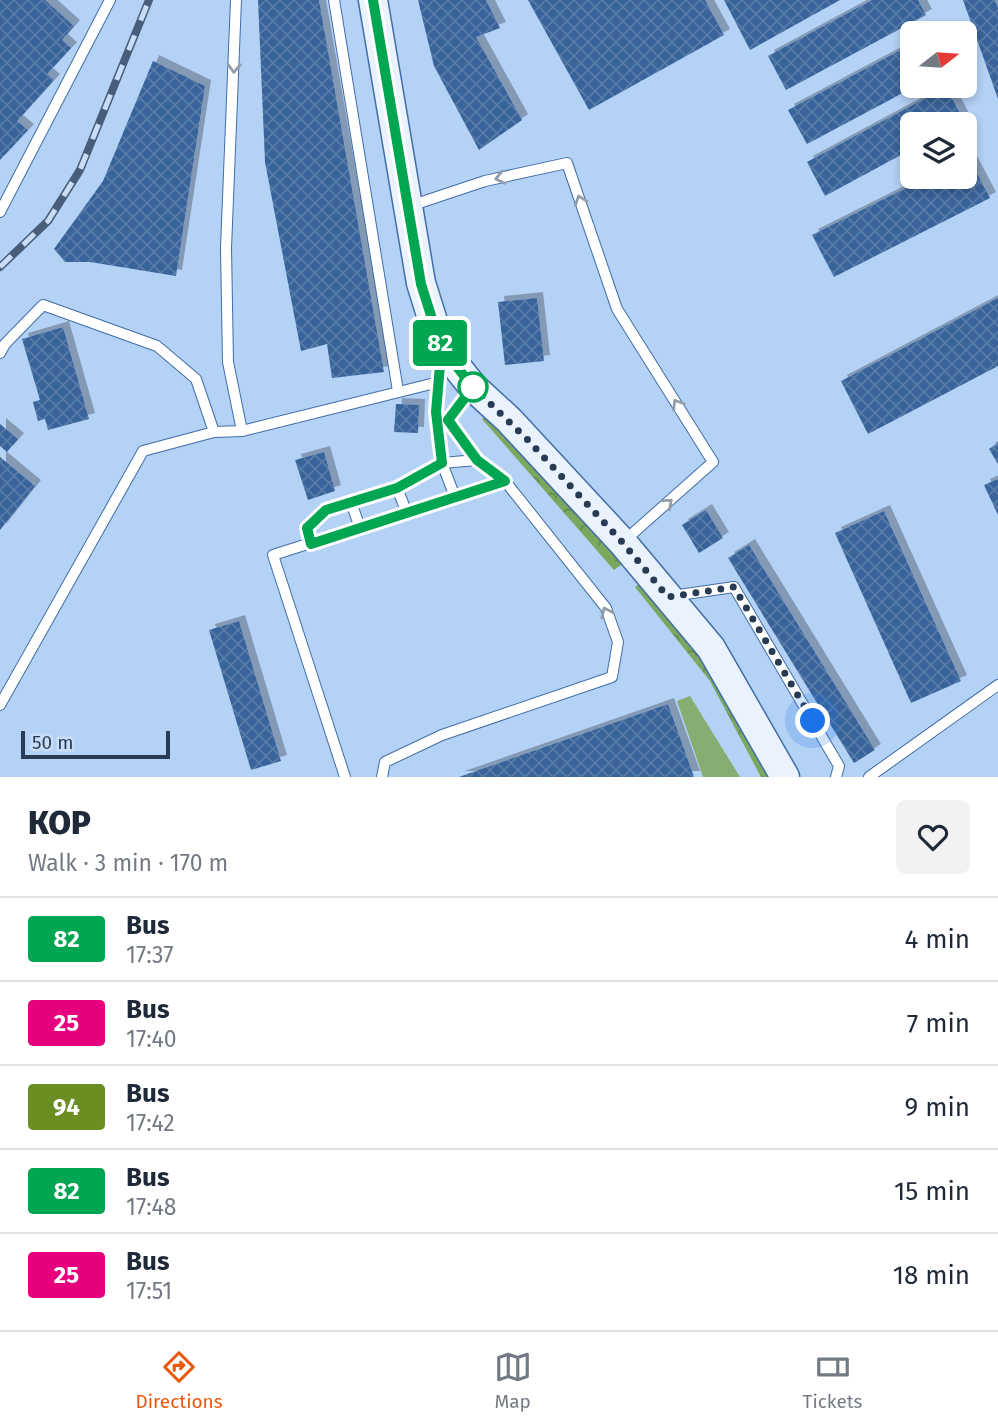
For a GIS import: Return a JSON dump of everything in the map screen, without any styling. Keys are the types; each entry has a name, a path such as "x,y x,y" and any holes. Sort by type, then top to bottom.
{"main road":[{"path":"373,0 421,284 441,347 473,387 509,420 623,543 711,648 785,777"}],"lane":[{"path":"0,212 110,0"},
{"path":"236,0 226,248 228,362 242,431"},
{"path":"334,0 398,391"},
{"path":"408,207 485,181 566,163 617,309 713,462 623,543"},
{"path":"0,353 5,344 43,305 157,346 196,379 214,432"},
{"path":"441,347 436,412 442,463 455,497"},
{"path":"0,705 143,452 214,432 242,431 439,382"},
{"path":"382,777 385,762 442,735 612,677 618,642 606,608 505,481 477,460 448,420 473,387"},
{"path":"311,544 307,528 326,510 397,488 442,463 477,460"},
{"path":"345,777 273,555 505,481"},
{"path":"397,488 407,513"},
{"path":"351,502 360,528"},
{"path":"668,597 734,587 839,766 836,777"},
{"path":"869,777 998,685"}],"green space":[{"path":"492,412 625,562 614,570 482,419"},
{"path":"643,581 705,655 774,777 761,777 710,681 635,587"},
{"path":"690,696 740,777 703,777 677,701"}],"building":[{"path":"0,0 45,0 74,26 62,40 71,48 47,74 54,80 17,121 28,130 0,160"},
{"path":"258,0 319,0 384,372 332,378 327,344 301,351 265,162"},
{"path":"418,0 486,0 500,28 476,37 522,120 479,150 434,66"},
{"path":"528,0 705,0 724,35 589,110"},
{"path":"724,0 840,0 750,50"},
{"path":"872,0 918,0 926,15 915,21 900,21 900,29 786,90 768,56"},
{"path":"963,0 995,0 998,8 998,99 977,40 977,21 970,21"},
{"path":"900,50 900,95 807,144 788,110"},
{"path":"153,61 205,86 176,276 90,262 65,262 54,249 103,181"},
{"path":"926,98 952,98 959,112 900,112 900,155 825,196 807,162"},
{"path":"977,173 990,198 834,277 812,235 904,189 977,189"},
{"path":"537,298 544,361 505,365 498,302"},
{"path":"998,298 998,366 868,434 841,381"},
{"path":"63,327 89,419 48,430 45,419 38,421 33,402 40,400 22,339"},
{"path":"396,404 419,405 418,433 394,432"},
{"path":"0,424 18,439 7,452 0,446"},
{"path":"998,443 998,464 989,449"},
{"path":"324,452 335,491 308,500 295,460"},
{"path":"0,457 35,486 0,530"},
{"path":"998,479 998,515 984,485"},
{"path":"706,510 723,538 699,553 682,525"},
{"path":"884,511 961,681 911,703 835,533"},
{"path":"749,545 875,750 854,763 728,558"},
{"path":"239,621 281,761 251,770 209,630"},
{"path":"668,704 694,777 459,777"}],"railway":[{"path":"0,267 48,221 80,170 149,0"}],"bus line":[{"name":"82","path":"373,0 421,284 441,347 473,387 448,420 477,460 505,481 311,544 307,528 326,510 397,488 442,463 436,412 440,365"}],"route":[{"path":"473,387 528,440 623,543 668,597 734,587 813,721"}]}
